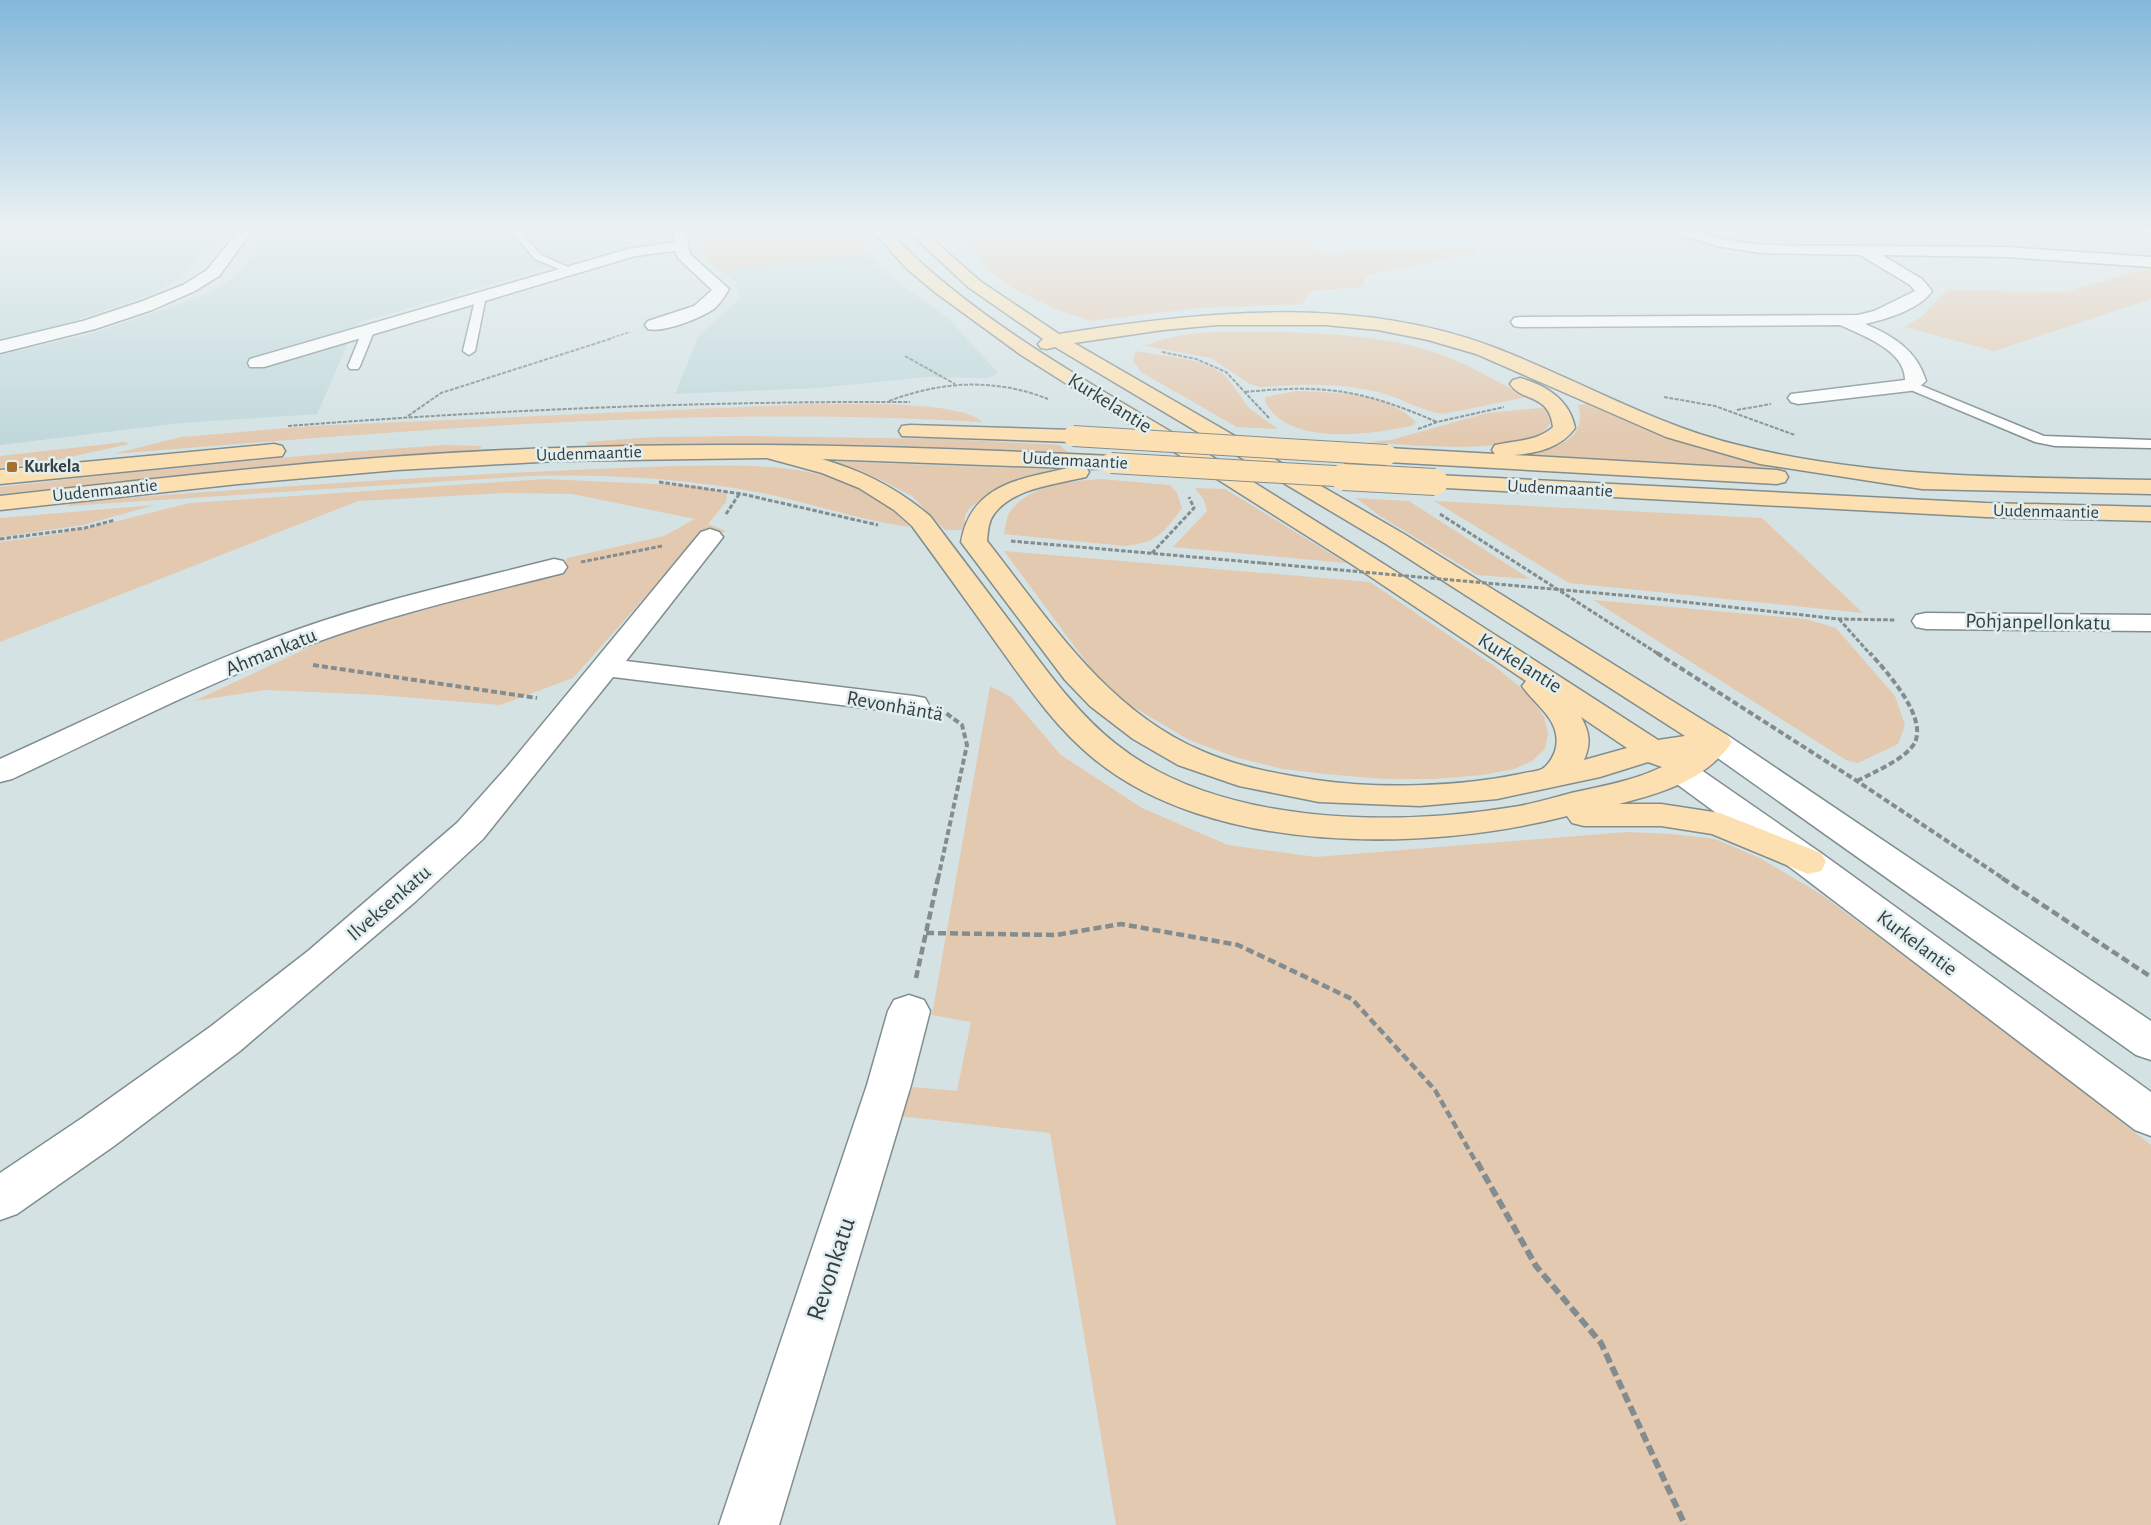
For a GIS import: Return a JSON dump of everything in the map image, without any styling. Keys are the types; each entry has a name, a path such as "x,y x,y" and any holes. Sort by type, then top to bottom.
{"main road":[{"name":"Kurkelantie","path":"956,300 1028,351 1362,560 1584,704 1667,761"},
{"name":"Kurkelantie","path":"998,300 1064,345 1128,384 1395,539 1716,742"},
{"path":"1028,351 1130,329 1215,321 1327,319 1390,326 1454,340 1483,350 1667,429 1718,447 1777,460 1943,483"},
{"path":"1064,345 1131,348 1220,329 1286,327 1340,329 1384,336 1454,355 1532,390 1557,405 1564,420 1564,428 1558,435 1545,442 1526,447 1485,452 1387,455"},
{"path":"1128,384 1131,348"},
{"name":"Uudenmaantie","path":"894,431 1073,436 1773,477 2147,490"},
{"name":"Uudenmaantie","path":"0,477 298,449"},
{"path":"766,451 853,476 902,502 921,521 1060,710 1100,749 1146,779 1210,806 1247,816 1341,827 1400,827 1508,818 1612,814 1688,818 1731,828 1808,862"},
{"name":"Uudenmaantie","path":"0,503 259,475 406,463 633,452 766,451 1111,463 1975,510 2151,514"},
{"path":"1111,463 1011,490 992,501 980,513 974,526 974,542 1076,675 1123,717 1190,758 1251,778 1319,791 1420,795 1497,789 1600,767 1667,761"},
{"path":"1506,655 1556,705 1570,726 1573,748 1569,759 1553,778"},
{"path":"1508,818 1618,794 1667,761 1716,742"}],"street":[{"path":"0,347 89,325 161,300"},
{"path":"257,363 467,300"},
{"path":"654,325 683,317 706,307 714,300"},
{"path":"1520,322 1845,321 1880,315 1910,300"},
{"path":"1798,398 1910,384 1916,381 1916,376 1901,351 1888,341 1845,321"},
{"name":"Ilveksenkatu","path":"0,1198 98,1132 225,1039 394,900 470,831 710,537"},
{"name":"Ahmankatu","path":"0,772 250,658 357,619 554,567"},
{"name":"Pohjanpellonkatu","path":"1926,621 2151,623"},
{"name":"Revonhäntä","path":"605,668 914,705"},
{"name":"Kurkelantie","path":"1716,742 2151,1043"},
{"name":"Kurkelantie","path":"1667,761 1808,862 2151,1117"},
{"name":"Revonkatu","path":"749,1525 889,1085 909,1011"}],"lane":[{"path":"469,351 480,300"},
{"path":"354,366 369,329"},
{"path":"1910,384 2040,439 2055,442 2151,444"}],"path":[{"path":"407,417 441,393 654,325"},
{"path":"1131,348 1180,355 1210,363 1226,372 1270,419"},
{"path":"905,356 956,385"},
{"path":"1245,392 1309,389 1349,392 1394,404 1437,422"},
{"path":"1659,397 1689,399 1735,411 1804,438"},
{"path":"1735,411 1798,398"},
{"path":"281,426 407,417 812,402 916,402"},
{"path":"1411,431 1437,422 1509,407"},
{"path":"648,481 696,485 888,527"},
{"path":"1438,513 1857,781 2151,977"},
{"path":"0,538 85,528 117,519"},
{"path":"554,567 710,537"},
{"path":"1005,541 1631,596 1839,619 1926,621"},
{"path":"1839,619 1899,690 1914,714 1917,726 1916,741 1903,754 1857,781"},
{"path":"250,658 379,672 575,704"},
{"name":"Revonhäntä","path":"909,1011 967,745 966,730 956,718 939,710 914,705"},
{"path":"926,933 1056,935 1121,924 1238,945 1352,999 1435,1090 1536,1266 1601,1343 1685,1525"}],"shaded area":[{"path":"0,300 133,300 65,324 0,339"},
{"path":"191,300 436,300 357,323 317,414 181,423 0,445 0,355 90,334"},
{"path":"738,300 923,300 949,319 998,373 988,378 926,377 817,388 675,394 698,337"},
{"path":"1037,300 1305,300 1302,304 1199,308 1091,321"},
{"path":"1937,300 2147,300 1994,351 1904,327 1921,317"},
{"path":"1282,332 1360,337 1418,347 1460,362 1527,397 1443,414 1385,394 1354,387 1307,385 1260,387 1250,384 1211,358 1145,346 1195,333"},
{"path":"1136,351 1186,359 1209,366 1226,376 1249,408 1278,429 1237,427 1141,372 1133,360"},
{"path":"1297,391 1344,394 1376,400 1404,412 1416,422 1412,426 1354,434 1311,431 1293,426 1277,416 1265,402 1265,397"},
{"path":"1597,403 1667,436 1695,446 1790,470 1519,455 1554,447 1564,442 1578,428 1580,418 1578,405"},
{"path":"809,404 927,407 970,415 982,422 765,417 547,423 113,454 181,437 311,426"},
{"path":"1550,407 1549,425 1534,436 1509,443 1444,447 1369,442 1391,440 1487,413"},
{"path":"654,437 945,439 1060,445 1069,454 879,447 588,445 586,442"},
{"path":"125,442 129,444 57,460 0,468 0,456"},
{"path":"444,445 482,446 480,449 116,481 0,495 0,487 278,458"},
{"path":"824,461 1068,470 995,492 971,507 965,516 965,530 945,530 912,496 881,480"},
{"path":"671,466 767,467 799,470 830,477 859,488 885,504 909,527 733,488 646,478 588,476 529,476 67,506 71,502 296,486 521,472"},
{"path":"545,479 698,486 727,494 726,502 708,524 726,531 685,552 573,678 500,705 379,695 265,690 194,701 353,627 561,574 567,558 664,536 695,519 572,494 505,493 358,501 0,642 0,542 98,526 190,503"},
{"path":"1101,479 1170,485 1177,493 1182,508 1158,535 1136,545 1125,546 1004,534 1011,511 1021,500 1031,494 1054,485"},
{"path":"1195,488 1225,489 1346,563 1173,547 1207,511 1204,500"},
{"path":"1356,498 1409,501 1530,579 1477,575 1380,516"},
{"path":"1434,501 1762,518 1863,613 1569,583"},
{"path":"155,505 83,525 0,537 0,518"},
{"path":"1004,551 1370,582 1497,668 1531,696 1544,717 1548,733 1545,749 1532,761 1514,769 1482,775 1434,779 1384,779 1325,774 1283,769 1238,758 1189,740 1125,702 1104,686"},
{"path":"1593,600 1806,619 1836,628 1895,696 1905,725 1898,744 1858,763 1846,760"},
{"path":"990,686 1011,697 1061,755 1142,808 1228,845 1316,857 1627,832 1672,834 1715,839 1760,858 1822,895 2004,1030 2151,1145 2151,1525 1116,1525 1050,1133 899,1116 913,1087 957,1091 971,1022 932,1015"}],"place":[{"name":"Kurkela","path":"12,467"}]}
